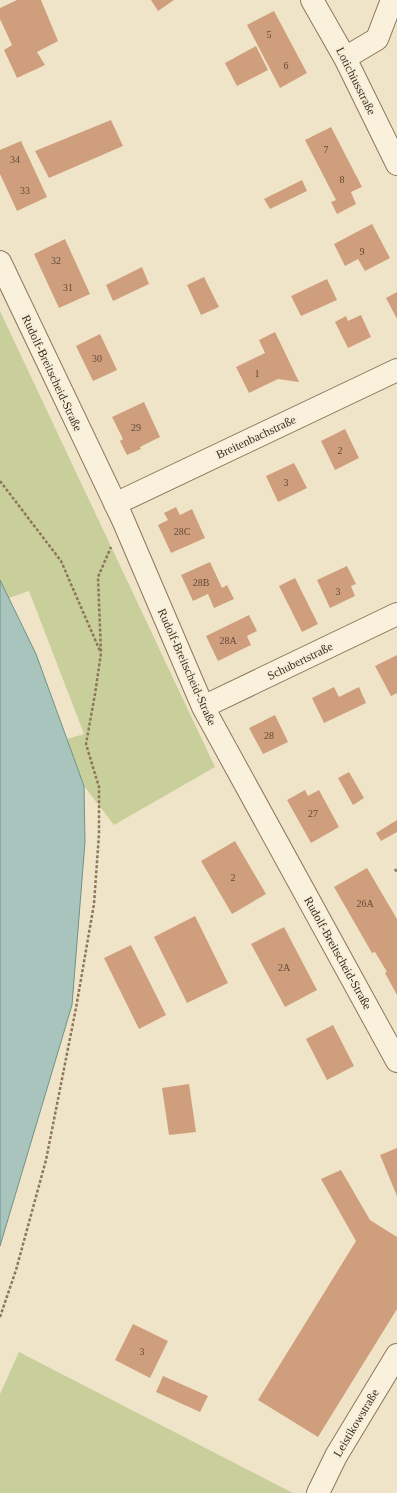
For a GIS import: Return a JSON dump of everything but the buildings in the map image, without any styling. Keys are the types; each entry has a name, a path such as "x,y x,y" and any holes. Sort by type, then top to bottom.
{"street":[{"name":"Lotichiusstraße","path":"312,0 345,58 397,164"},
{"path":"345,58 387,38 392,0"},
{"name":"Rudolf-Breitscheid-Straße","path":"0,262 119,512 203,708 397,1061"},
{"name":"Breitenbachstraße","path":"119,512 397,370"},
{"name":"Schubertstraße","path":"203,708 397,614"},
{"name":"Leistikowstraße","path":"318,1493 336,1456 397,1355"}],"path":[{"path":"0,481 61,561 101,653"},
{"path":"0,1318 16,1270 46,1160 76,1008 94,904 99,834 99,787 86,744 101,653 98,577 119,512"}],"green space":[{"path":"0,311 215,767 114,825 84,786 67,739 84,734 29,591 9,598 0,580"},
{"path":"19,1352 293,1493 0,1493 0,1394"}],"water":[{"path":"0,580 36,654 84,786 85,842 72,1005 0,1246"}]}
